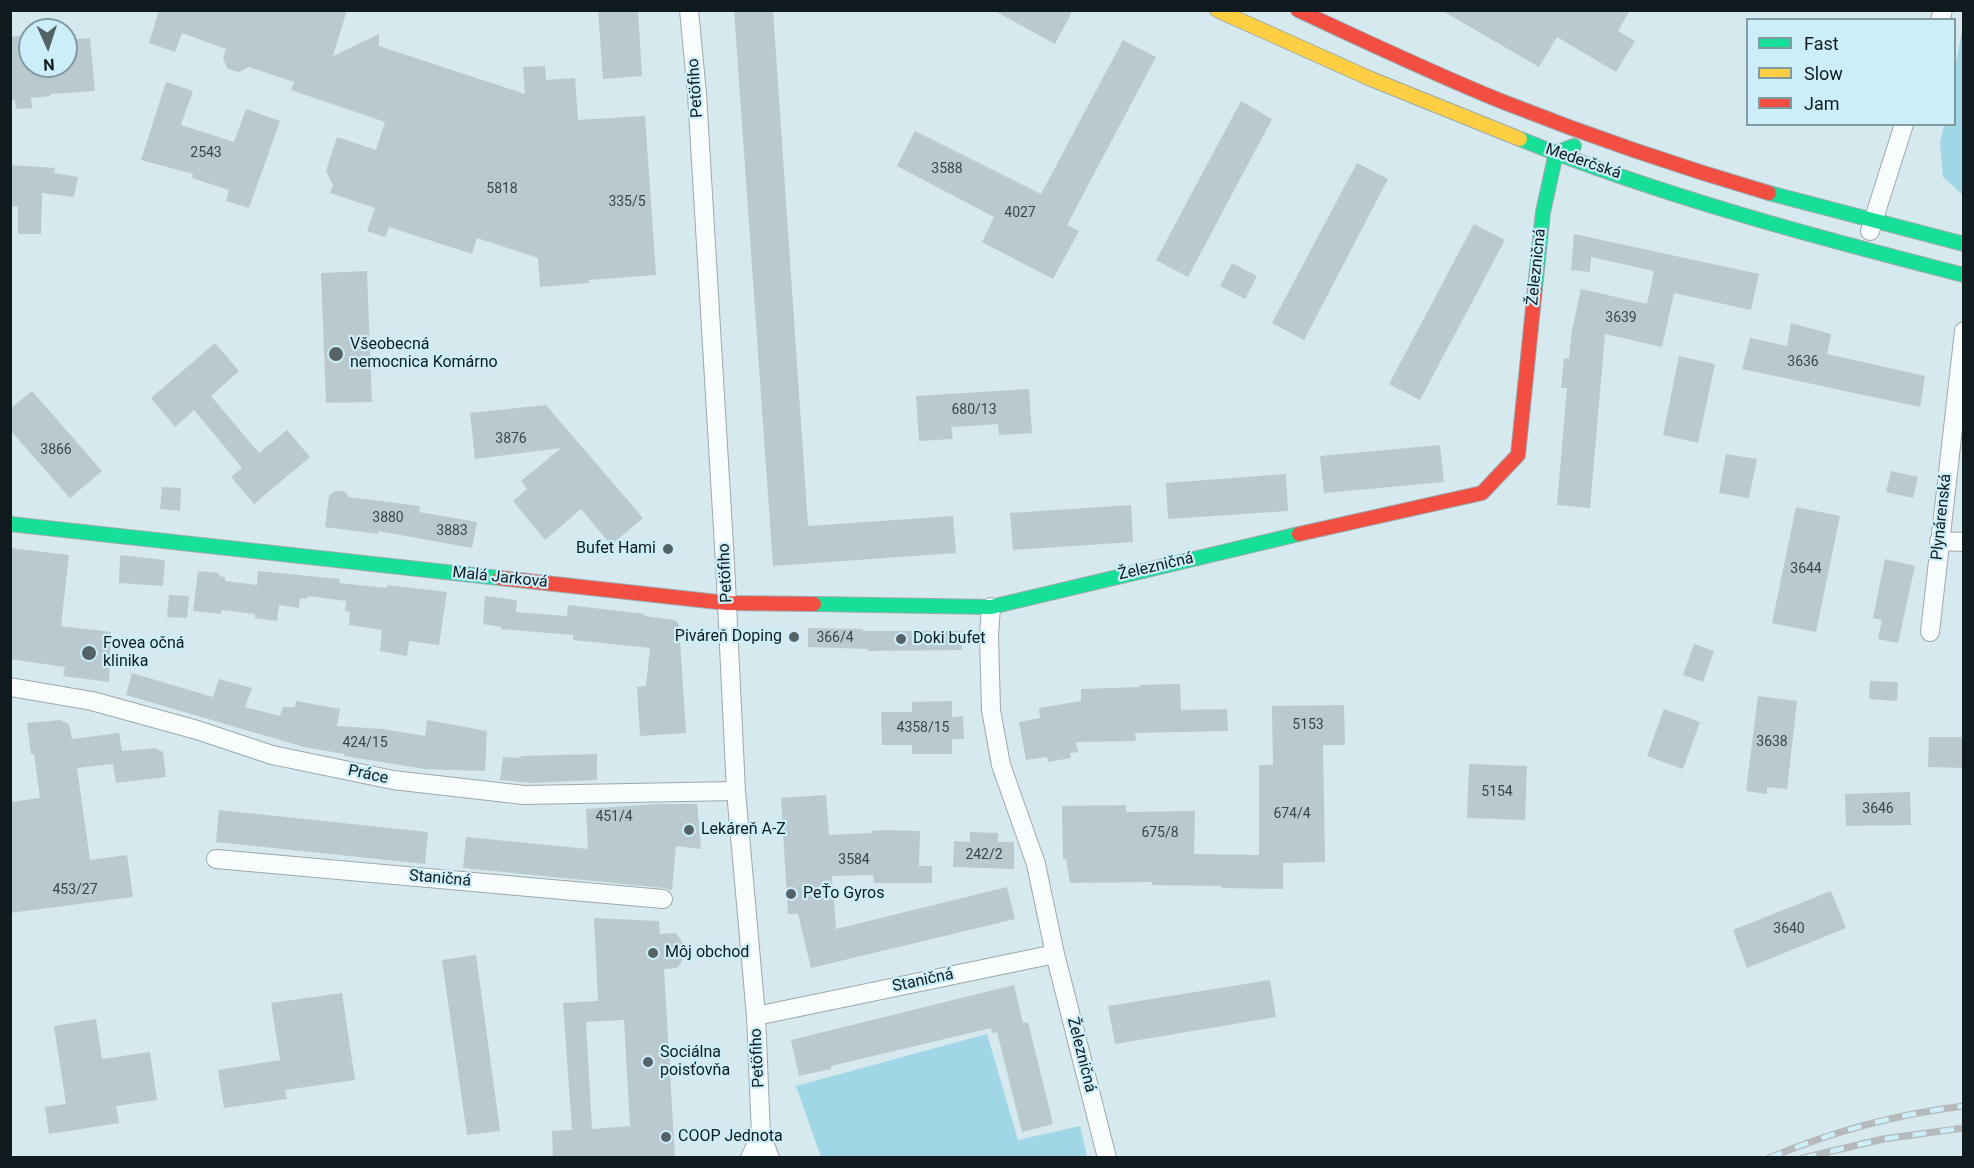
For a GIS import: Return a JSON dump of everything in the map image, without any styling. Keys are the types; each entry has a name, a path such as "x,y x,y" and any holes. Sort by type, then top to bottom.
{"street":[{"name":"Petöfiho","path":"689,10 697,94 736,790 756,1016 761,1135 770,1158"},
{"name":"Mederčská","path":"1217,10 1371,79 1556,153 1651,186 1866,250 1964,275"},
{"name":"Mederčská","path":"1298,10 1532,113 1597,137 1714,177 1872,222 1964,244"},
{"path":"1866,250 1872,222 1903,126"},
{"path":"1556,153 1597,137"},
{"name":"Železničná","path":"1107,1158 1055,954 1036,864 1001,765 991,710 989,636 991,607 1179,561 1482,493 1518,455 1543,212 1556,153"},
{"name":"Plynárenská","path":"1930,632 1964,331"},
{"name":"Malá Jarková","path":"10,524 727,603 991,607"},
{"path":"1939,541 1964,542"},
{"name":"Práce","path":"10,687 92,701 197,730 272,755 393,780 524,795 736,790"},
{"name":"Staničná","path":"216,859 663,899"},
{"name":"Staničná","path":"756,1016 1055,954"},
{"name":"Petöfiho","path":"750,1158 761,1135"}],"shaded area":[{"path":"1963,24 1963,195 1943,177 1940,143 1944,126 1956,126 1956,63"},
{"path":"987,1034 1018,1140 1080,1126 1087,1157 821,1157 796,1086"}],"building":[{"path":"159,10 347,10 333,56 379,34 379,46 525,94 523,67 545,66 546,80 575,78 578,120 645,116 656,275 589,280 589,283 540,287 538,258 477,238 472,254 389,227 385,237 367,231 375,208 330,193 333,185 326,171 337,137 376,150 385,122 291,90 294,82 249,67 239,72 228,69 223,59 226,49 182,33 175,52 149,43"},
{"path":"598,10 638,10 642,76 603,79"},
{"path":"734,10 773,10 808,526 953,516 956,553 773,566"},
{"path":"993,10 1073,10 1055,44"},
{"path":"1441,10 1630,10 1618,31 1635,41 1616,72 1557,37 1539,67"},
{"path":"18,36 18,78 78,78 78,39 90,38 95,91 50,94 50,96 31,98 32,108 16,109 15,100 10,100 10,37"},
{"path":"1123,40 1156,57 1067,225 1079,231 1053,279 982,242 994,217 897,166 915,131 1041,194"},
{"path":"166,82 193,91 181,125 234,142 246,109 280,121 249,208 226,201 229,190 192,178 193,174 141,160"},
{"path":"1241,101 1272,119 1188,277 1156,260"},
{"path":"1357,163 1388,179 1304,340 1272,323"},
{"path":"10,165 55,168 54,173 78,177 74,197 42,193 41,234 18,234 18,207 10,206"},
{"path":"1474,224 1505,240 1420,400 1389,384"},
{"path":"1574,234 1759,274 1751,310 1674,293 1662,347 1605,334 1590,508 1557,505 1567,388 1561,388 1564,358 1569,359 1572,330 1581,289 1647,304 1654,271 1591,257 1590,272 1571,270"},
{"path":"1232,263 1257,276 1245,299 1220,286"},
{"path":"367,271 372,402 326,403 321,273"},
{"path":"1791,323 1831,334 1827,354 1925,376 1920,407 1742,369 1750,338 1787,346"},
{"path":"215,343 239,371 211,396 259,453 287,430 310,457 254,504 231,477 242,468 194,410 175,427 151,398"},
{"path":"1679,356 1715,364 1698,443 1663,435"},
{"path":"1029,389 1032,433 999,435 998,424 951,427 953,439 919,441 916,396"},
{"path":"32,391 102,471 70,498 10,430 10,409"},
{"path":"546,405 643,518 611,545 581,509 545,540 513,501 527,489 521,481 561,448 475,459 470,413"},
{"path":"1440,445 1444,482 1324,493 1320,456"},
{"path":"1726,454 1757,459 1749,498 1719,493"},
{"path":"1891,471 1918,477 1913,498 1886,492"},
{"path":"1286,474 1288,511 1168,519 1166,483"},
{"path":"162,487 181,488 180,511 160,509"},
{"path":"335,491 347,493 348,497 420,506 419,512 477,522 472,548 378,531 378,534 325,527 329,496"},
{"path":"1131,505 1133,542 1013,550 1010,513"},
{"path":"1796,507 1840,516 1816,632 1772,623"},
{"path":"10,548 69,555 61,626 111,632 109,682 63,676 65,667 10,659"},
{"path":"120,555 165,560 163,586 119,583"},
{"path":"1885,559 1915,566 1898,643 1878,639 1882,620 1873,618"},
{"path":"198,571 219,573 219,576 225,577 225,581 257,585 258,571 340,579 339,583 387,588 387,585 447,592 439,645 409,641 407,656 380,651 382,630 349,625 350,612 345,611 346,601 308,596 307,599 300,598 299,608 279,605 277,621 255,618 255,614 222,610 221,614 193,611"},
{"path":"169,595 189,596 187,618 167,617"},
{"path":"485,596 517,600 516,612 567,616 568,605 675,620 679,625 686,733 640,736 637,687 646,686 650,648 573,640 573,635 501,629 501,627 483,624"},
{"path":"808,628 863,629 863,631 962,631 962,650 868,651 868,649 808,647"},
{"path":"1694,644 1714,651 1703,682 1683,675"},
{"path":"132,673 213,697 219,679 252,688 245,707 280,716 283,707 295,707 296,701 340,709 337,726 382,729 425,736 427,720 487,731 485,771 425,769 304,747 126,695"},
{"path":"1870,681 1898,682 1897,701 1869,699"},
{"path":"1180,684 1181,710 1227,709 1228,731 1135,733 1136,741 1076,742 1078,752 1070,753 1071,758 1048,762 1047,757 1026,760 1019,722 1040,718 1039,708 1081,701 1081,689"},
{"path":"1758,696 1797,701 1787,789 1767,787 1767,794 1746,791"},
{"path":"952,701 952,717 963,716 964,739 952,739 952,754 912,754 912,745 882,745 881,712 912,712 912,702"},
{"path":"1344,705 1345,745 1323,745 1325,862 1283,863 1283,889 1152,885 1152,882 1070,883 1066,859 1063,859 1062,806 1126,805 1126,812 1195,811 1194,854 1259,855 1259,765 1273,765 1272,706"},
{"path":"1664,709 1700,722 1683,769 1647,756"},
{"path":"60,720 69,724 72,739 119,733 122,751 155,748 163,752 166,777 116,783 113,764 77,768 90,860 127,855 133,897 10,913 10,802 40,798 27,723"},
{"path":"1929,737 1964,737 1964,768 1928,767"},
{"path":"597,754 597,780 532,783 500,780 503,757"},
{"path":"1469,764 1527,766 1525,820 1467,818"},
{"path":"1910,792 1911,825 1846,826 1845,794"},
{"path":"826,795 829,835 872,833 872,831 883,830 920,831 919,866 932,866 932,883 874,883 873,875 832,876 836,929 1007,887 1015,919 811,968 798,914 788,914 781,798"},
{"path":"655,804 697,804 701,849 676,846 672,890 463,868 466,837 588,849 586,809"},
{"path":"219,810 428,832 425,864 216,842"},
{"path":"970,832 998,833 998,842 1014,842 1014,869 953,867 954,841 970,842"},
{"path":"1831,891 1846,928 1747,968 1733,930"},
{"path":"594,918 659,921 660,934 676,933 682,942 682,961 677,968 664,969 675,1158 553,1158 552,1131 572,1130 563,1003 598,1001","holes":["624,1020 630,1126 592,1129 586,1022"]},
{"path":"476,955 500,1131 467,1135 442,960"},
{"path":"1270,980 1276,1017 1115,1044 1108,1006"},
{"path":"1014,985 1023,1023 1028,1022 1053,1124 1022,1132 997,1032 992,1033 991,1028 831,1066 831,1069 799,1076 791,1040"},
{"path":"342,993 355,1080 285,1090 287,1099 224,1108 218,1070 280,1060 271,1003"},
{"path":"96,1019 102,1059 150,1052 157,1100 116,1106 119,1123 49,1134 45,1107 66,1104 54,1026"}],"railway":[{"path":"1769,1158 1865,1125 1964,1106"},
{"path":"1803,1158 1883,1139 1964,1128"}],"traffic: fast":[{"path":"1520,139 1628,179 1739,214 1964,275"},
{"path":"1535,288 1543,212 1556,153 1574,146"},
{"path":"1769,193 1964,244"},
{"path":"10,524 500,578"},
{"path":"814,604 991,607 1299,534"}],"traffic: slow":[{"path":"1217,10 1371,79 1520,139"}],"traffic: jam":[{"path":"1298,10 1506,103 1636,151 1769,193"},
{"path":"1299,534 1482,493 1518,455 1535,288"},
{"path":"500,578 727,603 814,604"}],"place":[{"name":"Všeobecná nemocnica Komárno","path":"336,354"},
{"name":"Bufet Hami","path":"668,549"},
{"name":"Piváreň Doping","path":"794,637"},
{"name":"Doki bufet","path":"901,639"},
{"name":"Fovea očná klinika","path":"89,653"},
{"name":"Lekáreň A-Z","path":"689,830"},
{"name":"PeŤo Gyros","path":"791,894"},
{"name":"Môj obchod","path":"653,953"},
{"name":"Sociálna poisťovňa","path":"648,1062"},
{"name":"COOP Jednota","path":"666,1137"}]}
